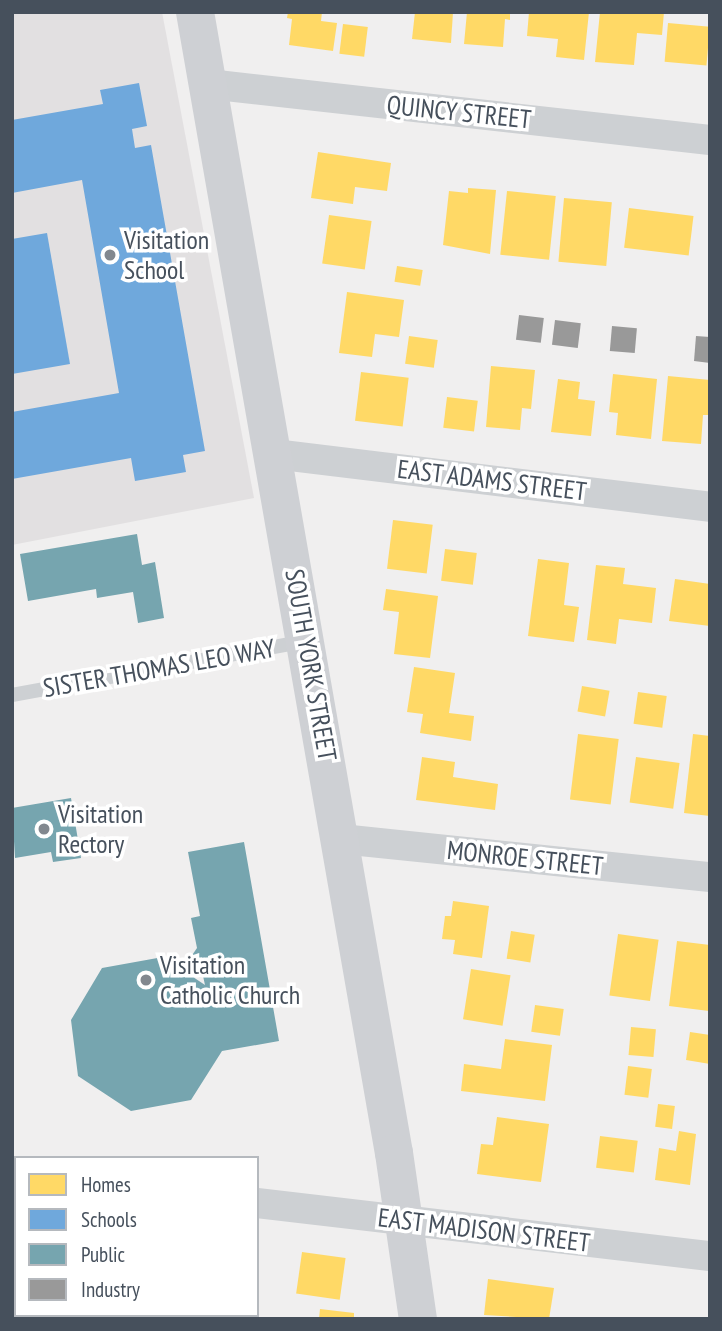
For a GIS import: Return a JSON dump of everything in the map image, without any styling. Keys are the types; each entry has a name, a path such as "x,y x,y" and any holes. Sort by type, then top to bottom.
{"main road":[{"name":"SOUTH YORK STREET","path":"195,12 341,839 418,1319"}],"street":[{"name":"QUINCY STREET","path":"208,84 710,141"},
{"name":"EAST ADAMS STREET","path":"274,454 710,507"},
{"name":"MONROE STREET","path":"341,839 710,877"},
{"name":"EAST MADISON STREET","path":"259,1203 710,1256"}],"lane":[{"name":"SISTER THOMAS LEO WAY","path":"12,695 307,641"}],"shaded area":[{"name":"Visitation School","path":"12,12 162,12 254,498 12,545"}],"building: Homes":[{"path":"288,12 322,12 321,21 337,23 333,51 289,45 292,19 287,18"},
{"path":"415,12 453,12 451,43 412,39"},
{"path":"467,12 510,12 510,20 505,19 503,47 464,44"},
{"path":"529,12 589,12 584,60 556,57 558,39 527,36"},
{"path":"600,12 664,12 662,35 637,33 634,65 595,62"},
{"path":"668,23 710,27 706,66 665,62"},
{"path":"343,24 368,27 364,57 339,54"},
{"path":"318,152 391,163 387,191 355,187 353,204 311,198"},
{"path":"468,188 496,190 490,254 443,245 449,191 468,193"},
{"path":"507,191 556,196 549,260 500,255"},
{"path":"564,198 612,202 606,266 558,262"},
{"path":"629,208 694,216 689,256 624,248"},
{"path":"329,215 372,221 365,270 322,264"},
{"path":"397,266 423,270 420,286 394,282"},
{"path":"347,292 404,300 399,337 375,334 372,357 339,353"},
{"path":"409,336 438,340 434,368 405,364"},
{"path":"491,366 535,370 531,409 522,408 520,430 486,427"},
{"path":"361,372 409,378 403,426 355,421"},
{"path":"613,374 657,379 651,439 616,435 618,413 609,412"},
{"path":"668,376 710,380 709,415 703,415 701,444 662,441"},
{"path":"558,379 580,382 578,399 595,401 591,436 551,432"},
{"path":"447,397 478,401 474,432 443,428"},
{"path":"393,520 433,525 427,574 387,569"},
{"path":"445,549 477,553 473,585 441,581"},
{"path":"538,559 569,563 564,605 579,607 574,642 528,636"},
{"path":"596,565 625,568 623,584 656,588 652,623 619,619 616,644 587,640"},
{"path":"675,579 710,584 710,626 669,621"},
{"path":"386,589 438,596 430,658 394,654 399,612 383,610"},
{"path":"414,667 455,673 449,713 474,716 471,741 420,733 423,714 407,712"},
{"path":"582,686 610,691 605,716 577,712"},
{"path":"638,692 667,696 662,728 634,724"},
{"path":"578,734 619,739 611,805 570,800"},
{"path":"693,734 710,736 710,816 684,813"},
{"path":"422,757 455,762 453,777 498,784 495,810 416,800"},
{"path":"636,757 680,763 673,809 630,803"},
{"path":"453,901 489,906 482,958 453,954 455,940 442,939 445,916 451,916"},
{"path":"511,931 535,935 530,962 507,959"},
{"path":"618,934 659,940 650,1001 609,995"},
{"path":"677,941 710,945 709,1011 669,1006"},
{"path":"471,969 511,975 503,1026 463,1019"},
{"path":"535,1005 564,1009 560,1036 531,1032"},
{"path":"631,1027 656,1029 653,1057 629,1055"},
{"path":"690,1032 710,1035 710,1064 686,1060"},
{"path":"505,1039 552,1045 545,1101 461,1091 464,1064 501,1069"},
{"path":"628,1066 652,1069 648,1098 624,1095"},
{"path":"658,1104 675,1106 672,1129 655,1127"},
{"path":"497,1117 549,1124 541,1182 477,1174 481,1144 493,1145"},
{"path":"679,1131 696,1134 690,1185 655,1180 659,1148 676,1151"},
{"path":"600,1136 638,1141 634,1172 596,1168"},
{"path":"302,1252 346,1258 340,1300 296,1294"},
{"path":"488,1279 554,1288 549,1319 484,1315"},
{"path":"320,1309 354,1313 354,1319 319,1319"},
{"path":"104,1317 138,1317 104,1319"}],"building: Schools":[{"path":"139,83 147,126 132,129 135,148 151,145 205,451 183,455 186,472 135,481 131,458 12,479 12,412 119,393 82,180 12,193 12,120 103,104 100,90"},
{"path":"47,233 70,364 12,374 12,239"}],"building: Public":[{"path":"137,534 142,565 155,562 164,618 138,623 133,592 97,598 96,589 28,601 20,554"},
{"name":"Visitation Rectory","path":"71,798 81,858 53,862 51,852 15,858 12,808"},
{"name":"Visitation Catholic Church","path":"244,842 279,1041 222,1051 191,1100 131,1111 78,1076 71,1020 102,968 163,957 205,985 203,976 186,964 197,948 191,918 200,916 188,852"}],"building: Industry":[{"path":"519,315 544,318 541,343 516,340"},
{"path":"555,320 581,323 578,348 552,345"},
{"path":"612,326 637,328 635,353 610,351"},
{"path":"696,336 710,337 710,363 694,361"}],"place":[{"name":"Visitation School","path":"110,255"},
{"name":"Visitation Rectory","path":"44,829"},
{"name":"Visitation Catholic Church","path":"146,980"}]}
